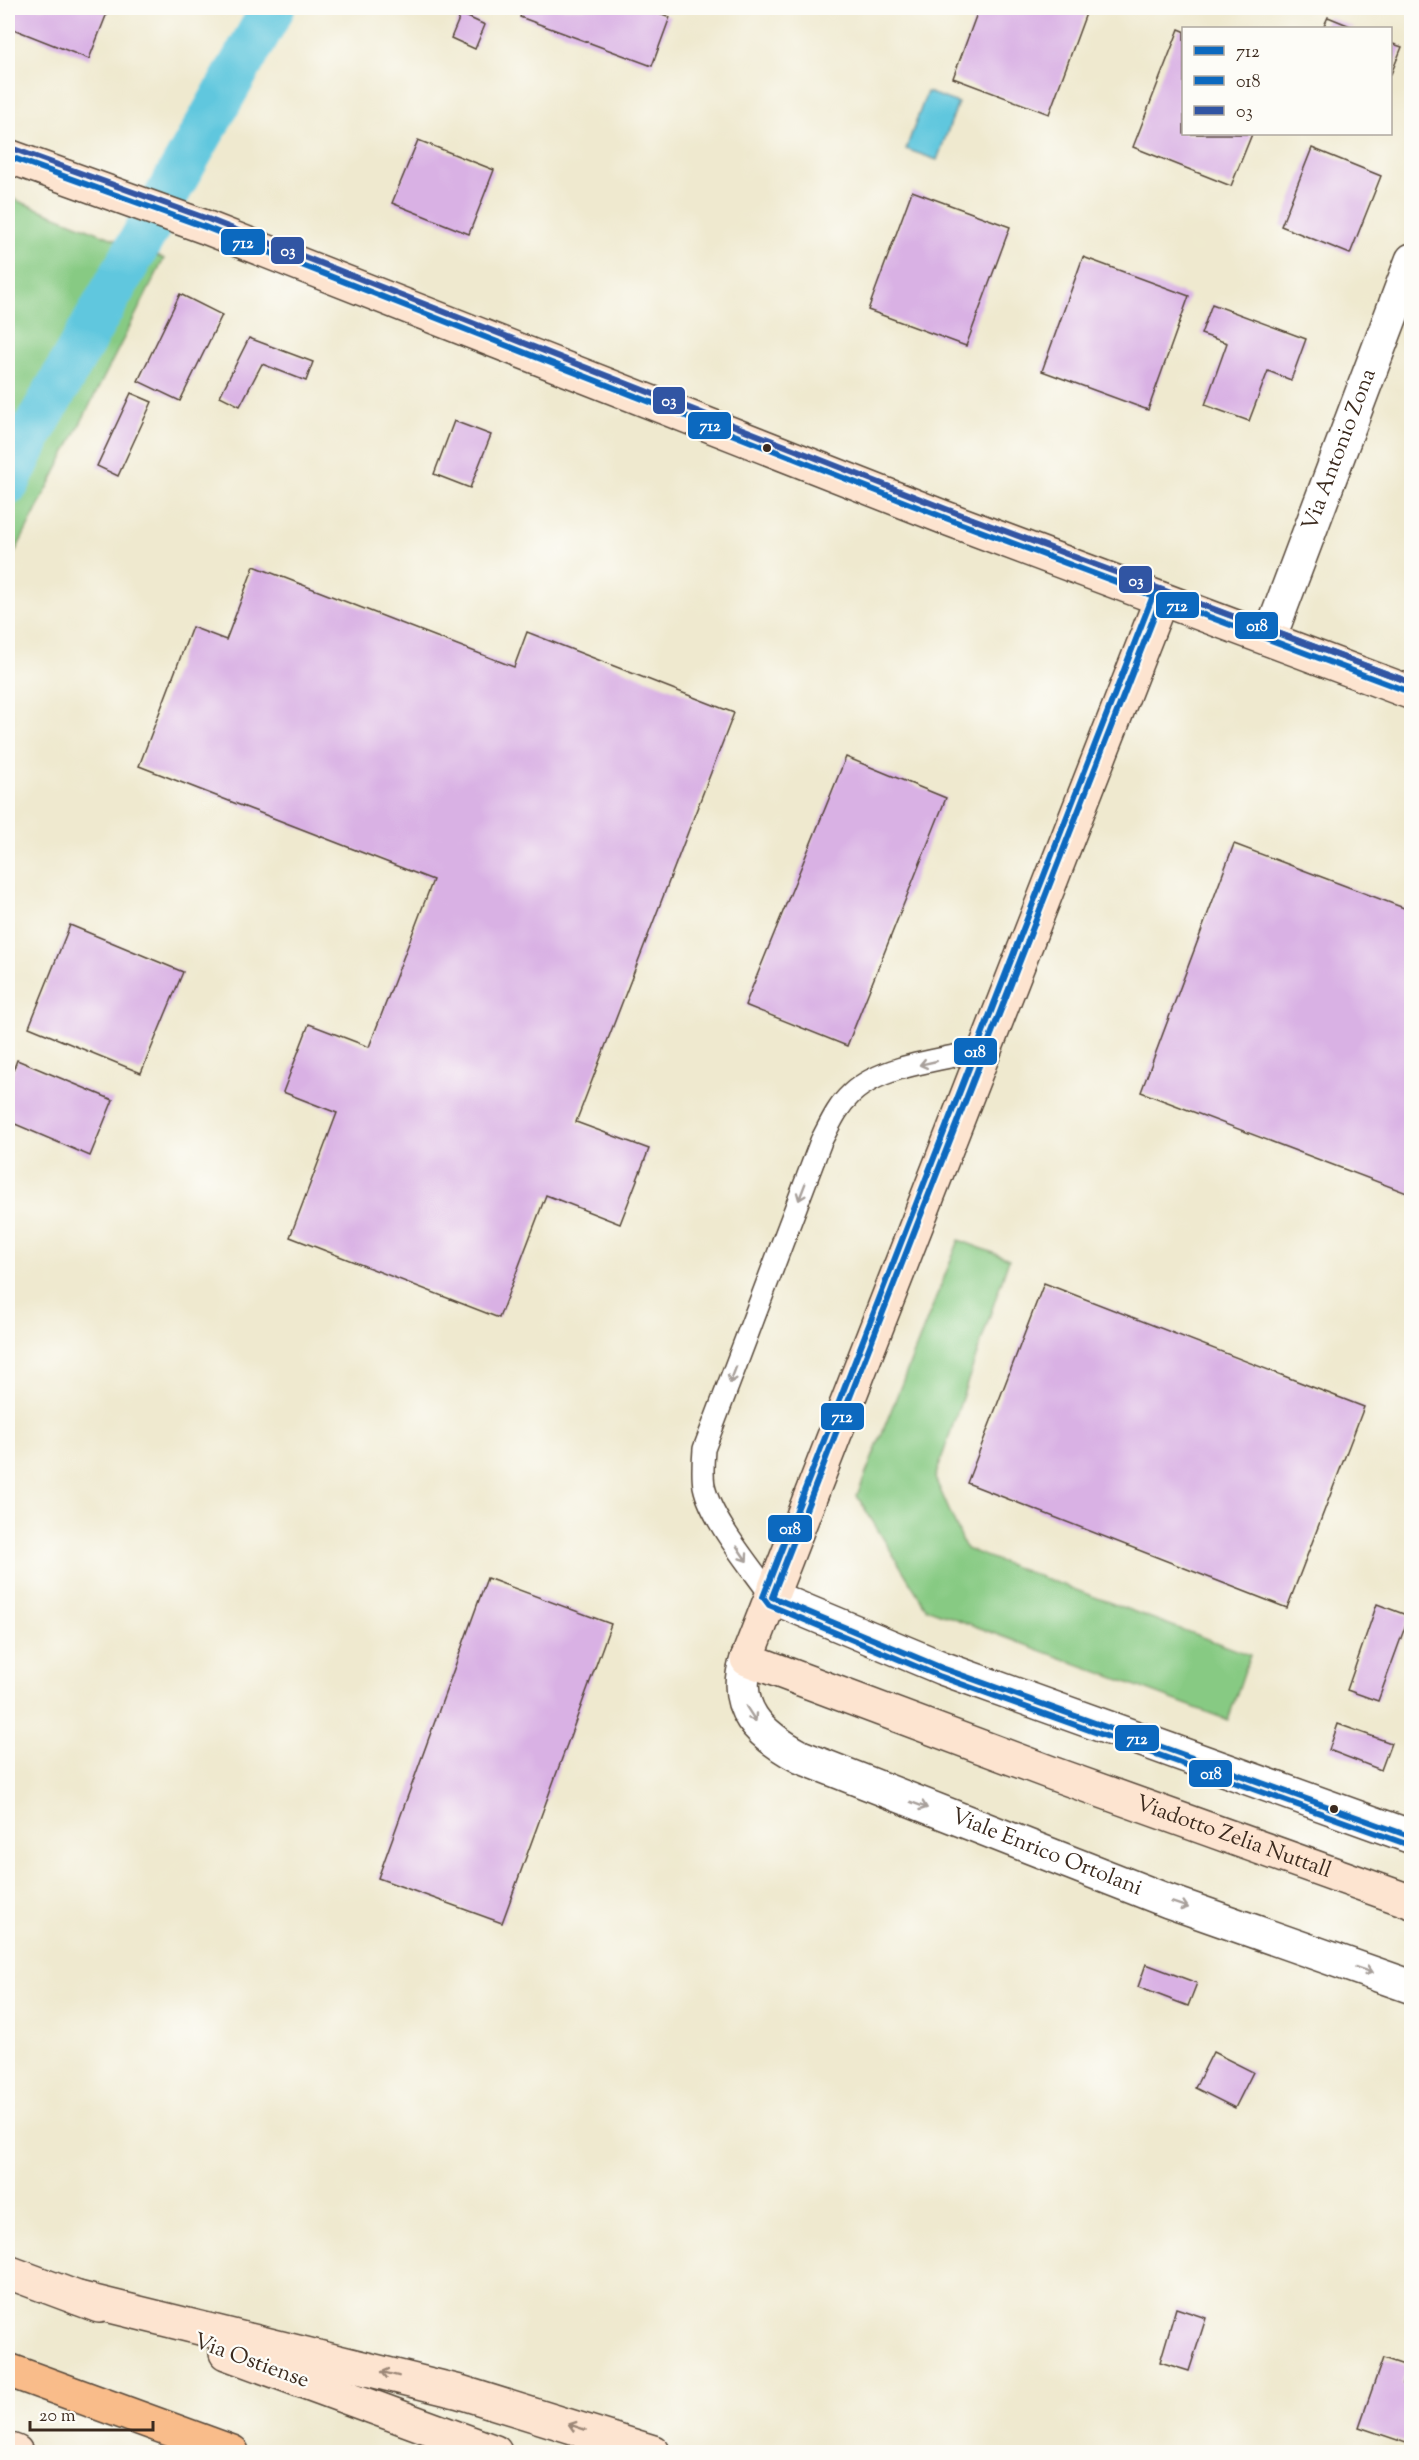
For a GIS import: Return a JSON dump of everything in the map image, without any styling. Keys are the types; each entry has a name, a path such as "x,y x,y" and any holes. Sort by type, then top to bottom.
{"main road":[{"path":"8,2370 232,2452"}],"street":[{"path":"8,156 205,227 921,509 1412,693"},
{"name":"Via Antonio Zona","path":"1269,639 1412,260"},
{"name":"Viale Enrico Ortolani","path":"1161,599 747,1659 743,1671 742,1700 749,1713 772,1740 801,1757 1168,1901 1412,1987"},
{"path":"772,1598 942,1668 1412,1837"},
{"name":"Viadotto Zelia Nuttall","path":"747,1659 1054,1774 1412,1902"},
{"name":"Via Ostiense","path":"8,2272 495,2452"},
{"path":"78,2298 450,2390 653,2452"},
{"path":"8,2449 16,2452"}],"lane":[{"path":"772,1598 718,1519 704,1487 702,1466 704,1449 821,1140 839,1107 865,1083 895,1071 985,1050"}],"green space":[{"path":"8,197 164,259 8,566"},
{"path":"959,1240 1009,1259 935,1478 966,1549 1250,1655 1228,1720 926,1608 857,1496"}],"water":[{"path":"927,92 958,103 937,160 906,149"}],"building":[{"path":"8,8 109,8 89,59 8,27"},
{"path":"523,8 646,8 670,17 652,66 520,17"},
{"path":"979,8 1088,8 1049,114 953,78"},
{"path":"461,14 485,25 475,49 451,38"},
{"path":"1328,17 1353,27 1323,27"},
{"path":"1179,29 1182,30 1182,135 1252,135 1231,186 1133,147"},
{"path":"1392,44 1402,47 1392,72"},
{"path":"418,140 494,170 469,234 392,203"},
{"path":"1312,148 1381,176 1350,254 1281,226"},
{"path":"912,191 1010,227 966,346 868,310"},
{"path":"1083,257 1189,296 1148,410 1042,371"},
{"path":"180,294 222,315 180,401 138,381"},
{"path":"1212,304 1306,339 1291,380 1268,371 1249,421 1205,405 1227,343 1201,334"},
{"path":"249,338 313,362 306,381 262,364 240,406 220,396"},
{"path":"131,393 152,402 118,476 97,466"},
{"path":"454,421 491,435 470,488 434,474"},
{"path":"254,566 514,667 527,632 734,713 576,1122 649,1149 620,1224 546,1195 499,1318 290,1237 337,1113 283,1092 309,1024 369,1047 433,880 139,766 192,627 226,640"},
{"path":"846,757 946,798 847,1046 745,1005"},
{"path":"1234,844 1412,911 1412,1195 1141,1092"},
{"path":"70,925 183,972 141,1073 29,1027"},
{"path":"17,1060 113,1100 90,1156 8,1121 8,1084"},
{"path":"1044,1283 1364,1407 1287,1608 967,1483"},
{"path":"487,1578 611,1624 502,1923 378,1878"},
{"path":"1377,1604 1409,1616 1378,1701 1347,1690"},
{"path":"1338,1724 1391,1743 1381,1770 1329,1750"},
{"path":"1146,1964 1197,1983 1188,2006 1138,1987"},
{"path":"1213,2052 1253,2072 1235,2108 1195,2088"},
{"path":"1176,2308 1206,2318 1189,2371 1160,2362"},
{"path":"1383,2358 1407,2366 1402,2384 1412,2388 1412,2445 1359,2427"}],"waterway":[{"path":"8,483 32,432 273,8"}],"transit line":[{"name":"03","path":"11,148 208,219 946,509 1412,683"},
{"name":"712","path":"8,156 205,227 943,517 1412,693"},
{"name":"018","path":"1409,1845 939,1676 769,1605 763,1597 1154,593 1158,590 1164,591 1412,683"},
{"name":"712","path":"1161,599 772,1597 942,1668 1412,1837"}]}
